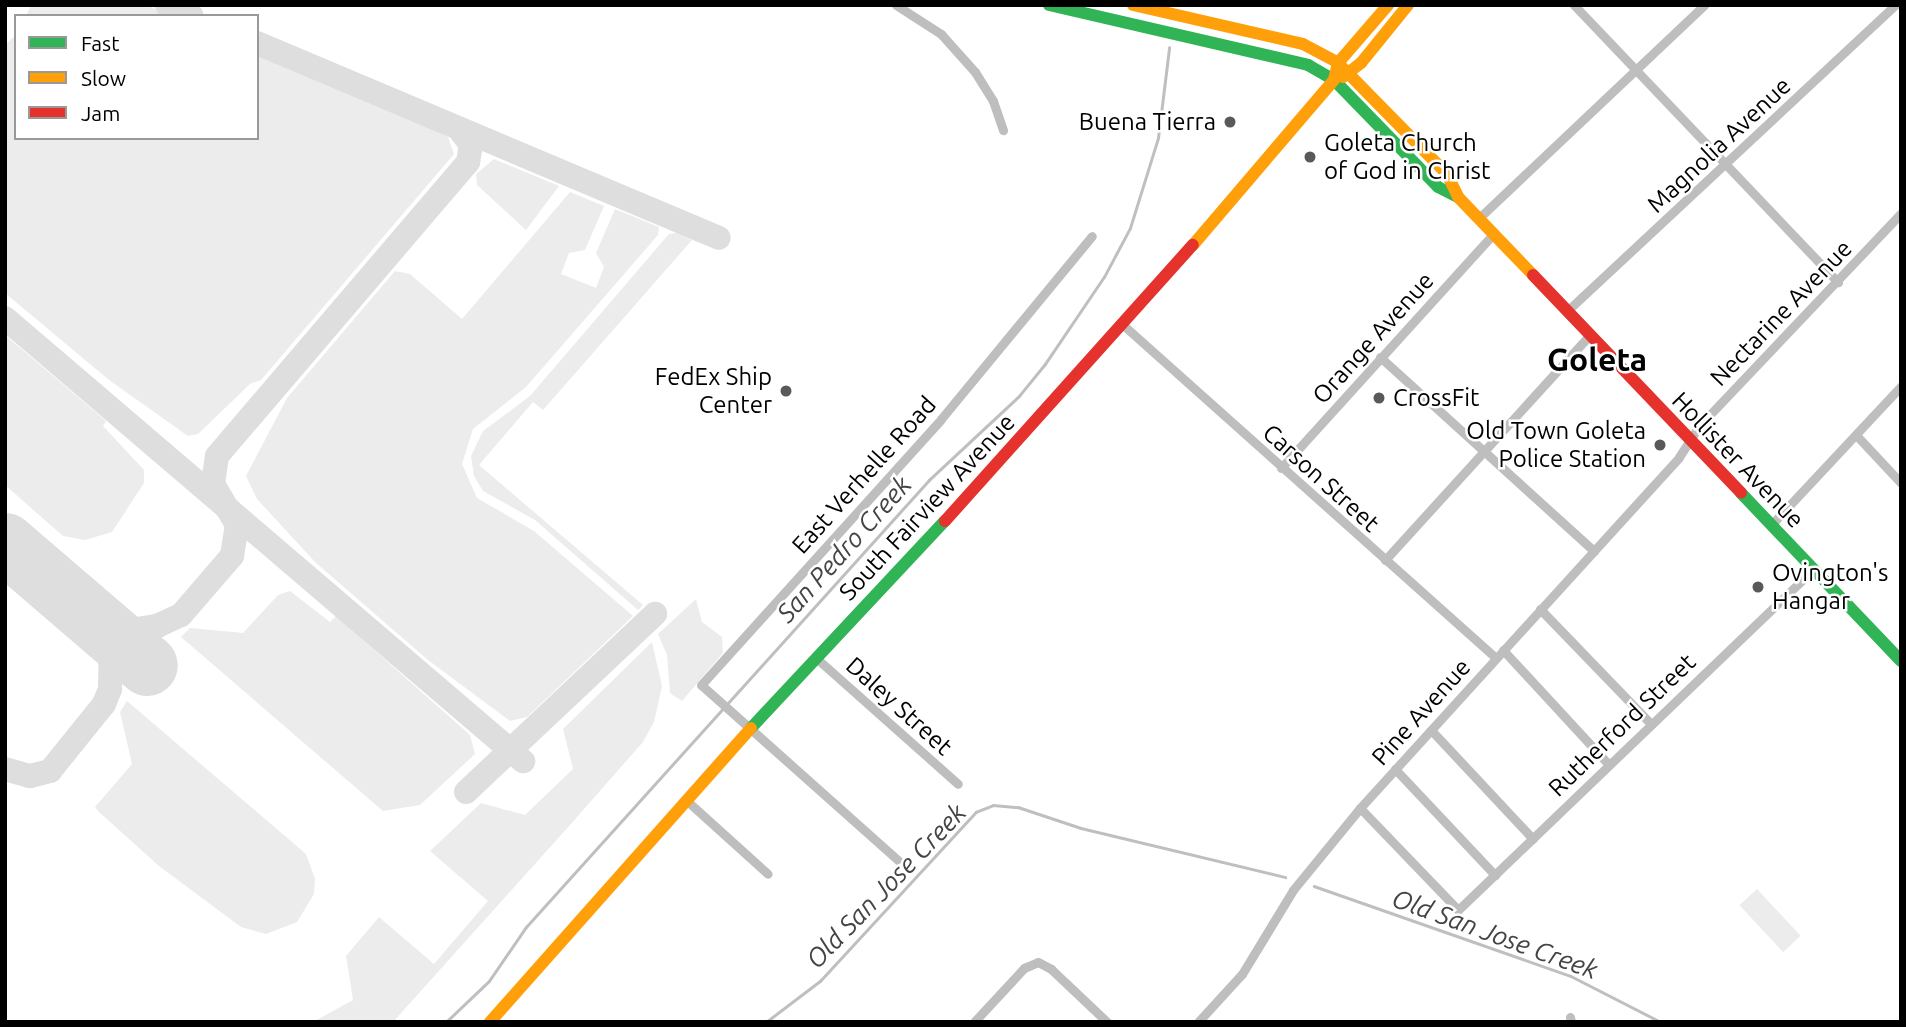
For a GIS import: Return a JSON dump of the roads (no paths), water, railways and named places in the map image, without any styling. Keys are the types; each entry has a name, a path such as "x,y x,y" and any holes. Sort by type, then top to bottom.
{"main road":[{"name":"Hollister Avenue","path":"1049,5 1280,55 1334,80 1438,187 1458,197"},
{"name":"Hollister Avenue","path":"1133,5 1312,46 1338,63 1447,174 1458,197 1901,661"},
{"name":"South Fairview Avenue","path":"490,1022 750,728 972,492 1122,324 1334,80 1338,63 1388,5"},
{"name":"South Fairview Avenue","path":"1334,80 1350,74 1408,5"}],"street":[{"path":"896,5 941,34 975,72 993,101 1003,130"},
{"path":"1574,5 1838,282"},
{"path":"1479,219 1704,5"},
{"name":"Magnolia Avenue","path":"1567,311 1895,5"},
{"name":"Nectarine Avenue","path":"1690,441 1901,213"},
{"name":"Orange Avenue","path":"1281,468 1493,234"},
{"name":"East Verhelle Road","path":"900,862 701,685 841,534 1092,236"},
{"name":"Carson Street","path":"1122,324 1496,658"},
{"path":"1384,560 1590,335"},
{"path":"1380,357 1594,551"},
{"path":"1771,525 1901,386"},
{"path":"1857,436 1901,483"},
{"name":"Pine Avenue","path":"1198,1022 1242,974 1293,890 1360,808 1594,551 1690,441"},
{"name":"Rutherford Street","path":"1360,808 1458,910 1812,569"},
{"path":"1540,609 1651,724"},
{"path":"1503,650 1609,765"},
{"name":"Daley Street","path":"815,657 958,784"},
{"path":"1431,730 1532,839"},
{"path":"1395,769 1495,875"},
{"path":"686,800 768,874"},
{"path":"974,1022 1033,962 1051,969 1107,1022"}],"waterway":[{"name":"San Pedro Creek","path":"446,1022 489,981 526,927 929,480 1019,396 1045,364 1104,277 1130,228 1158,138 1169,48"},
{"name":"Old San Jose Creek","path":"766,1022 820,981 976,812 993,805 1018,807 1081,828 1285,877"},
{"name":"Old San Jose Creek","path":"1314,886 1571,976 1661,1022"}],"place":[{"name":"Buena Tierra","path":"1230,122"},
{"name":"Goleta Church of God in Christ","path":"1310,157"},
{"name":"FedEx Ship Center","path":"786,391"},
{"name":"CrossFit","path":"1379,398"},
{"name":"Old Town Goleta Police Station","path":"1660,445"},
{"name":"Ovington's Hangar","path":"1758,587"}],"district":[{"name":"Goleta","path":"1597,359"}]}
